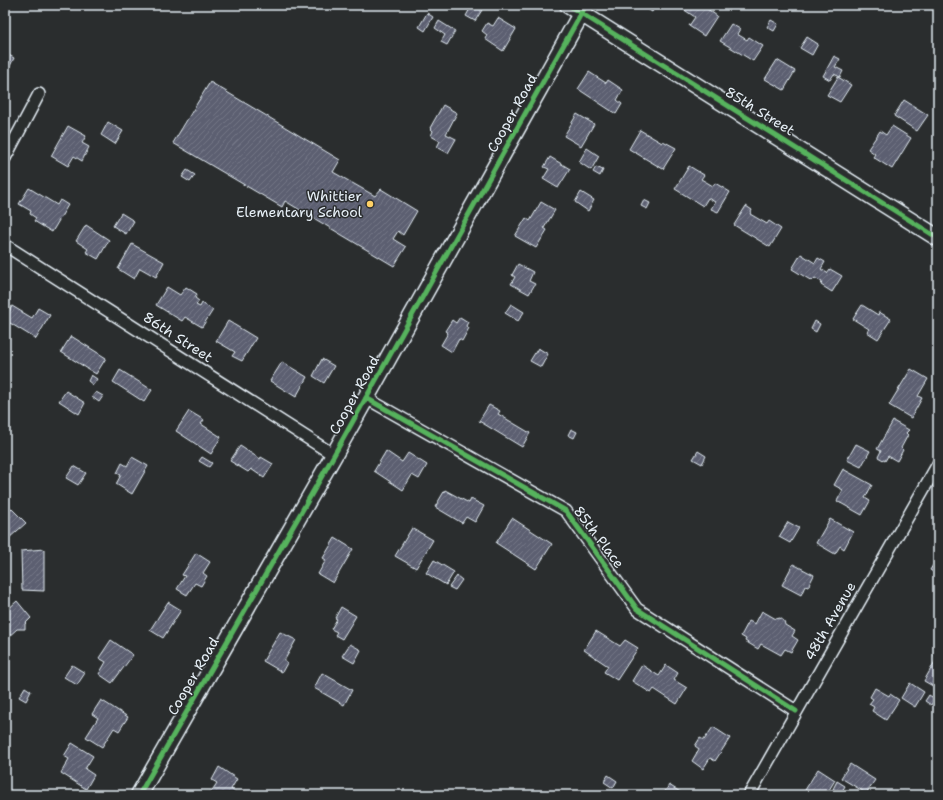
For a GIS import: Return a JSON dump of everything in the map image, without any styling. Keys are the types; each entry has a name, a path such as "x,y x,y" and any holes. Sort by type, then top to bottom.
{"street":[{"name":"85th Street","path":"578,8 938,238"},
{"name":"Cooper Road","path":"138,795 366,398 578,8"},
{"path":"5,158 39,94"},
{"name":"86th Street","path":"5,245 334,455"},
{"name":"85th Place","path":"366,398 566,511 637,609 796,711"},
{"name":"48th Avenue","path":"749,795 938,464"}],"building":[{"path":"472,5 482,10 475,21 466,16"},
{"path":"641,5 656,5 652,12"},
{"path":"677,5 702,5 717,16 704,36 689,26 695,17"},
{"path":"427,13 433,17 425,31 419,27"},
{"path":"498,18 516,29 503,51 485,39 487,35 482,31 487,23 493,26"},
{"path":"771,20 778,24 774,31 767,27"},
{"path":"439,21 455,31 447,45 441,42 445,35 435,28"},
{"path":"731,24 740,29 737,34 747,40 749,37 763,46 753,61 720,41"},
{"path":"807,37 818,44 812,55 800,48"},
{"path":"5,53 14,58 5,76"},
{"path":"834,56 840,59 835,67 843,71 840,77 834,74 830,80 823,76"},
{"path":"777,60 795,71 784,90 765,79"},
{"path":"589,72 606,83 608,80 623,90 617,100 622,104 616,114 578,89"},
{"path":"838,77 851,85 840,102 827,95"},
{"path":"210,82 340,160 333,172 375,196 381,189 417,211 403,235 398,231 393,239 406,247 394,266 285,201 282,207 173,143"},
{"path":"904,100 928,115 917,131 894,116"},
{"path":"443,105 457,113 446,134 456,139 448,153 437,147 440,141 431,136 433,131 430,128"},
{"path":"577,114 594,124 581,146 564,136"},
{"path":"108,122 123,131 115,144 101,135"},
{"path":"68,126 86,136 82,143 89,147 82,161 74,156 68,166 51,156"},
{"path":"892,126 911,138 892,169 873,157 875,154 868,149 880,131 886,135"},
{"path":"640,130 662,143 663,141 676,148 663,169 629,149"},
{"path":"587,148 599,156 591,170 579,162"},
{"path":"550,157 570,169 558,188 543,179 549,169 544,167"},
{"path":"689,166 704,175 701,179 713,186 715,183 730,192 718,212 711,209 715,202 708,198 703,206 675,189"},
{"path":"596,167 603,170 600,176 593,172"},
{"path":"187,170 195,175 190,182 182,177"},
{"path":"29,188 57,205 60,200 68,205 52,232 34,221 36,218 30,214 31,211 19,204"},
{"path":"581,192 594,200 588,211 575,202"},
{"path":"644,200 650,203 647,209 641,206"},
{"path":"541,202 555,210 544,228 547,230 536,248 515,236 526,218 530,221"},
{"path":"746,206 752,210 750,214 767,224 769,221 781,229 770,247 734,225"},
{"path":"121,213 134,221 126,234 113,226"},
{"path":"86,225 109,240 98,259 86,252 88,249 76,241"},
{"path":"132,244 164,262 156,277 140,268 134,279 118,269"},
{"path":"801,254 815,263 818,258 825,262 821,269 827,273 830,269 842,276 832,292 821,285 822,282 815,278 812,281 792,269"},
{"path":"518,264 533,272 529,281 535,284 529,294 511,284 515,277 512,275"},
{"path":"167,287 180,295 186,287 197,294 195,298 199,301 196,305 200,307 202,303 213,310 202,327 185,317 182,321 156,305"},
{"path":"511,304 524,312 518,321 505,313"},
{"path":"862,305 878,315 879,312 891,319 878,339 867,332 869,329 853,319"},
{"path":"12,306 32,318 38,308 50,315 36,339 5,320"},
{"path":"460,317 468,322 466,326 469,328 462,341 459,339 452,352 441,345 448,333 445,331 452,320 456,323"},
{"path":"228,321 256,338 242,361 232,356 235,352 216,341"},
{"path":"815,321 820,324 816,332 811,329"},
{"path":"71,336 106,358 96,374 61,352"},
{"path":"538,348 548,354 541,367 530,361"},
{"path":"322,359 334,366 324,383 313,376"},
{"path":"282,362 307,377 296,397 270,381"},
{"path":"911,369 928,379 918,396 922,398 911,418 889,405"},
{"path":"120,370 152,390 144,402 113,382"},
{"path":"91,375 97,379 93,385 88,381"},
{"path":"66,391 85,403 79,414 59,401"},
{"path":"96,392 103,396 99,402 92,397"},
{"path":"489,405 500,411 498,414 530,433 522,447 479,421"},
{"path":"189,411 204,420 201,424 221,437 211,454 176,431"},
{"path":"893,421 909,430 906,433 908,435 901,448 903,450 897,461 888,456 885,461 878,457 881,451 877,449"},
{"path":"571,429 577,432 574,438 568,435"},
{"path":"856,444 870,451 861,467 847,460"},
{"path":"240,446 260,459 261,457 273,464 264,478 251,469 248,472 230,461"},
{"path":"386,451 402,462 408,453 427,465 419,479 412,475 403,490 374,471"},
{"path":"698,451 706,456 702,464 693,459"},
{"path":"132,457 148,466 132,494 116,484 121,475 117,473 122,463 127,466"},
{"path":"202,457 212,463 209,467 199,461"},
{"path":"74,466 86,473 78,485 66,478"},
{"path":"843,469 872,485 865,498 870,501 862,515 837,501 843,490 834,485"},
{"path":"445,490 469,503 471,499 484,506 475,522 466,517 462,523 435,507"},
{"path":"5,502 26,523 8,539 5,535"},
{"path":"512,518 552,544 536,569 496,543"},
{"path":"830,519 853,532 844,549 840,546 835,554 816,543"},
{"path":"788,522 799,528 790,543 779,537"},
{"path":"412,528 433,540 416,568 395,556"},
{"path":"335,538 353,549 333,583 318,574 326,560 323,558"},
{"path":"44,549 44,591 22,590 21,551"},
{"path":"196,553 210,562 203,573 207,576 201,586 195,583 187,595 177,589 185,576 182,575"},
{"path":"938,557 938,575 930,570"},
{"path":"434,560 454,572 446,585 426,573"},
{"path":"793,564 814,575 808,587 805,586 801,595 782,585"},
{"path":"457,576 462,580 455,590 449,587"},
{"path":"17,601 31,618 25,624 25,629 17,629 7,638 5,636 5,612"},
{"path":"168,602 181,610 163,638 150,630"},
{"path":"341,607 356,616 342,639 335,635 337,632 331,629 337,619 335,618"},
{"path":"762,611 776,619 780,618 784,621 785,625 795,631 792,636 798,640 791,652 785,649 781,655 761,644 758,649 745,641 746,639 741,636 749,621 755,624"},
{"path":"596,631 620,646 625,640 638,648 617,680 604,672 608,666 584,650"},
{"path":"280,632 296,640 284,661 287,663 282,672 263,661"},
{"path":"111,640 133,655 112,683 99,674 106,662 99,658"},
{"path":"350,644 361,650 354,663 342,656"},
{"path":"938,649 938,689 924,681 937,658 934,656"},
{"path":"72,665 85,673 77,685 64,677"},
{"path":"642,665 659,676 666,665 678,673 674,680 687,688 677,704 654,689 651,693 632,681"},
{"path":"322,673 352,690 344,705 314,688"},
{"path":"910,683 924,692 915,707 901,698"},
{"path":"25,687 31,691 26,701 19,697"},
{"path":"875,688 889,696 890,694 899,700 886,720 872,711 874,707 869,704 873,699 870,697"},
{"path":"929,695 935,699 931,705 925,701"},
{"path":"101,700 128,717 119,731 114,728 102,747 86,737 98,718 92,714"},
{"path":"713,727 730,738 715,761 710,758 703,769 692,761 699,749 695,746 700,738 704,740"},
{"path":"72,743 93,756 85,769 94,775 86,789 61,773 69,759 64,756"},
{"path":"850,764 875,780 866,793 841,778"},
{"path":"219,767 237,779 231,789 236,793 235,795 209,795 217,783 212,780"},
{"path":"818,769 835,780 826,795 802,795"},
{"path":"608,775 617,781 613,788 604,782"},
{"path":"837,781 845,786 841,793 833,789"},
{"path":"669,785 685,795 663,795"}],"cycle path":[{"path":"568,5 938,238"},
{"path":"139,795 334,455 586,5"},
{"path":"366,398 566,511 637,609 796,711"}],"place":[{"name":"Whittier Elementary School","path":"370,204"}]}
